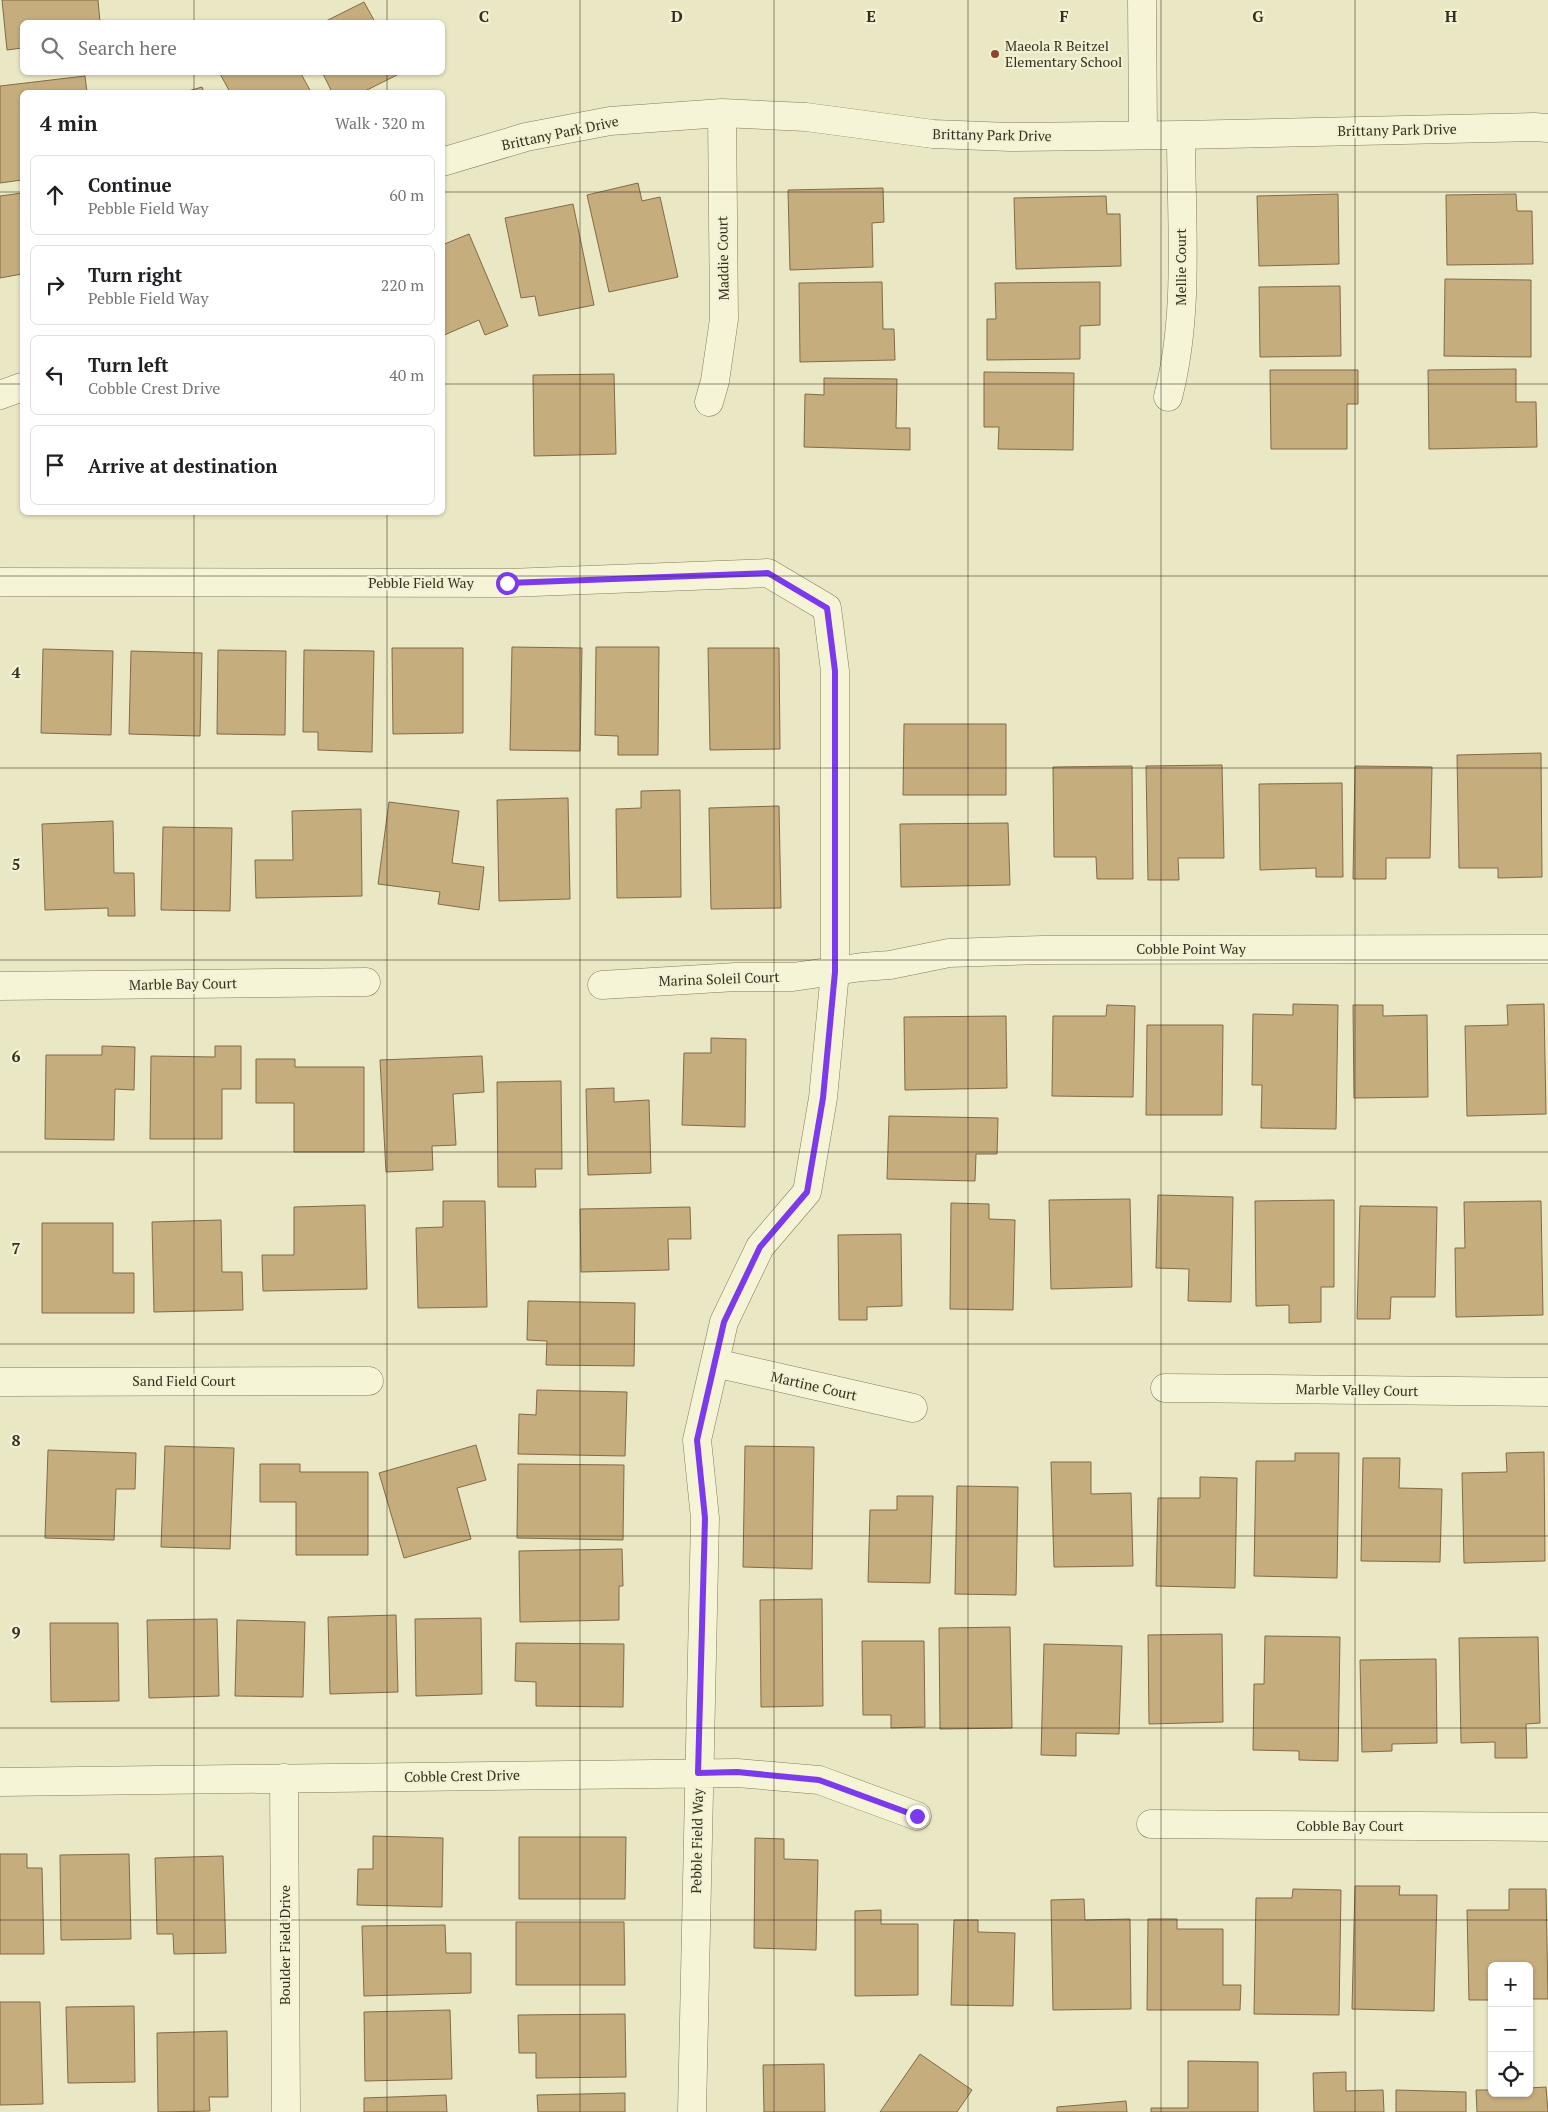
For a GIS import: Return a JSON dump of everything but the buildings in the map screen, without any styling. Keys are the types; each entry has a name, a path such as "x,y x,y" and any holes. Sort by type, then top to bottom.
{"street":[{"path":"1142,0 1143,134"},
{"name":"Brittany Park Drive","path":"445,161 526,137 610,121 722,113 806,117 933,134 1010,137 1548,128"},
{"name":"Maddie Court","path":"709,402 715,381 724,319 722,113"},
{"name":"Mellie Court","path":"1168,397 1182,322 1181,135"},
{"path":"0,395 20,388"},
{"name":"Pebble Field Way","path":"0,582 507,583 768,573 827,608 835,671 835,972 823,1098 807,1192 760,1247 724,1322 697,1440 705,1518 692,2112"},
{"name":"Cobble Point Way","path":"835,972 862,967 890,965 949,953 1043,950 1548,949"},
{"name":"Marina Soleil Court","path":"602,985 736,977 793,977 835,972"},
{"name":"Marble Bay Court","path":"0,986 366,982"},
{"name":"Martine Court","path":"715,1363 913,1408"},
{"name":"Sand Field Court","path":"0,1382 368,1381"},
{"name":"Marble Valley Court","path":"1165,1388 1548,1392"},
{"name":"Cobble Crest Drive","path":"0,1782 737,1772 819,1780 917,1816"},
{"name":"Boulder Field Drive","path":"284,1778 286,2112"},
{"name":"Cobble Bay Court","path":"1151,1824 1548,1827"}],"place":[{"name":"Maeola R Beitzel Elementary School","path":"995,54"}],"route":[{"path":"507,583 768,573 827,608 835,671 835,972 823,1098 807,1192 760,1247 724,1322 697,1440 705,1518 698,1773 737,1772 819,1780 917,1816"}]}
